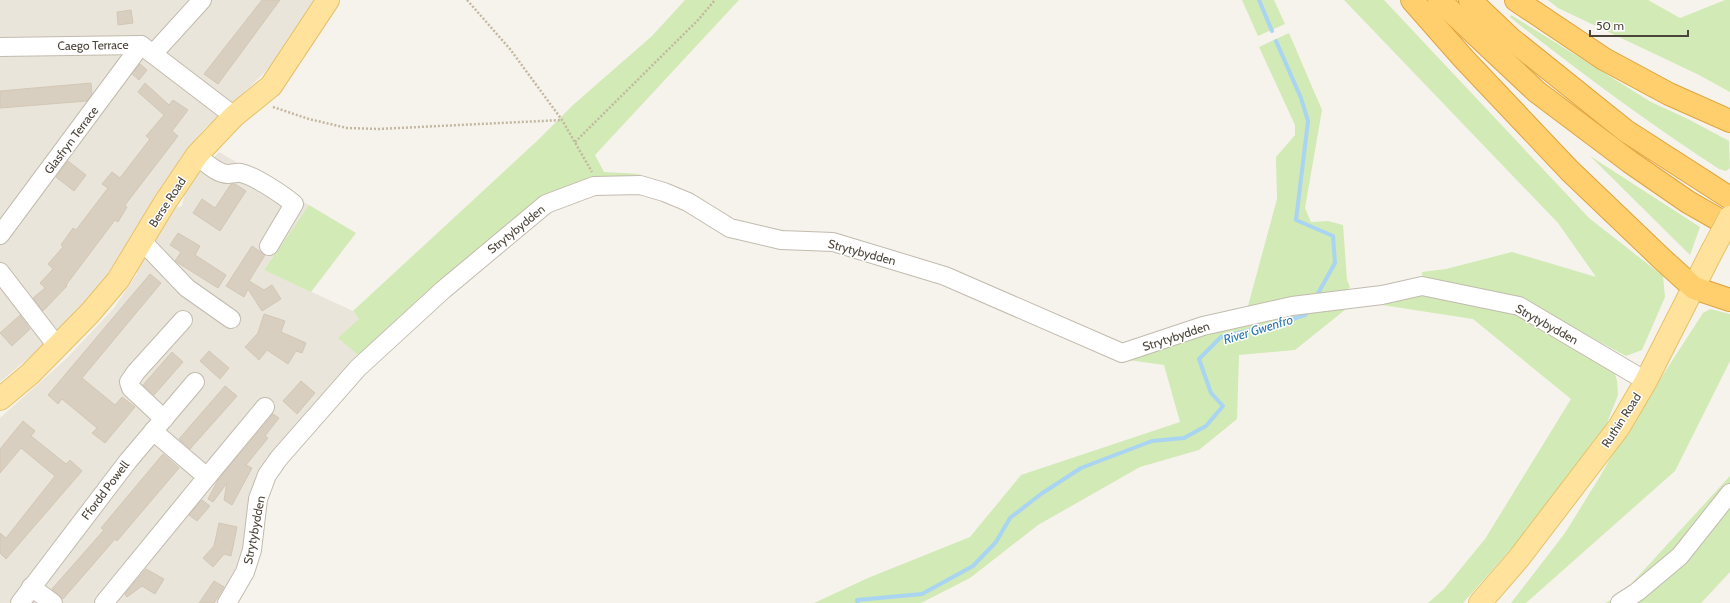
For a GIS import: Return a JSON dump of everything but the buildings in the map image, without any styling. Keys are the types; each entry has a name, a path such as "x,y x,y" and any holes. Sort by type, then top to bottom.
{"highway":[{"path":"1412,0 1464,59 1570,171 1694,288 1730,300"},
{"path":"1439,0 1537,92 1630,162 1688,202 1730,226"},
{"path":"1470,0 1510,38 1620,126 1678,166 1730,198"},
{"path":"1516,0 1604,59 1669,94 1730,121"}],"main road":[{"name":"Berse Road","path":"0,399 30,374 90,313 118,280 164,204 197,156 241,110 271,86 328,0"},
{"name":"Ruthin Road","path":"1480,603 1519,558 1619,427 1646,381 1730,217"}],"street":[{"name":"Glasfryn Terrace","path":"0,235 147,50 202,0"},
{"name":"Caego Terrace","path":"0,46 147,50"},
{"path":"147,50 241,110"},
{"path":"197,156 219,172 227,175 240,173 251,177 284,196 294,204 269,246"},
{"name":"Strytybydden","path":"227,603 245,572 252,550 258,499 267,475 279,458 358,368 443,290 546,204 594,186 640,185 664,192 688,202 730,228 781,240 833,242 945,276 1122,353 1203,326 1311,304 1382,295 1422,286 1519,306 1646,381"},
{"path":"142,241 187,288 232,319"},
{"path":"0,272 57,346"},
{"path":"183,320 136,372 129,382 131,388 158,425 207,477"},
{"name":"Ffordd Powell","path":"20,603 128,461 195,382"},
{"path":"104,603 266,407"},
{"path":"1620,603 1637,592 1680,556 1730,493"},
{"path":"31,587 53,603"}],"path":[{"path":"467,0 510,49 562,120 592,169 594,186"},
{"path":"575,142 698,20 715,0"},
{"path":"241,110 274,107 309,120 354,128 385,129 562,120"}],"shaded area":[{"path":"0,0 317,0 299,30 270,67 236,101 205,128 185,152 106,276 44,345 0,382"},
{"path":"219,152 309,205 264,270 353,311 359,319 362,358 261,470 253,485 248,502 246,535 242,557 216,603 0,603 0,418 66,359 114,308 137,274 135,264 171,209 182,206 186,187"}],"green space":[{"path":"685,0 739,0 595,155 604,172 642,174 604,179 531,204 518,222 362,358 338,338 359,319 353,311 538,140 573,105 652,36"},
{"path":"1242,0 1274,0 1285,24 1258,36"},
{"path":"1344,0 1384,0 1589,218 1663,276 1665,297 1642,350 1626,356 1524,301 1423,281 1422,272 1446,269 1512,252 1596,277 1558,223"},
{"path":"1548,0 1648,0 1680,18 1725,0 1730,0 1730,92 1699,75 1558,8"},
{"path":"1511,15 1651,102 1688,119 1729,141 1730,168 1726,171 1719,169 1668,135 1569,63 1510,17"},
{"path":"1289,33 1322,110 1305,208 1311,222 1328,221 1343,225 1347,280 1350,287 1343,294 1422,293 1476,307 1518,313 1614,371 1617,381 1618,395 1607,423 1526,532 1463,603 1428,603 1444,589 1485,539 1571,399 1473,319 1356,301 1295,350 1239,355 1237,419 1199,450 1140,467 1038,525 970,578 921,603 814,603 868,578 970,537 1021,475 1180,422 1164,365 1128,360 1260,316 1278,319 1298,311 1297,296 1248,306 1277,199 1276,157 1295,135 1295,125 1259,47"},
{"path":"1590,156 1700,227 1690,255"},
{"path":"309,205 356,233 311,292 264,270"},
{"path":"1710,309 1730,314 1730,361 1675,471 1526,603 1511,603 1565,533 1619,443 1703,313"},
{"path":"1730,476 1730,572 1701,603 1605,603 1621,595"}],"waterway":[{"name":"River Gwenfro","path":"1259,0 1272,31"},
{"name":"River Gwenfro","path":"1276,41 1301,98 1308,121 1296,220 1333,236 1335,263 1316,297"},
{"name":"River Gwenfro","path":"858,603 857,600 922,594 973,566 996,542 1010,518 1041,494 1081,468 1152,441 1184,438 1206,426 1223,406 1211,393 1199,359 1221,337 1277,324 1305,315 1309,310"}]}
